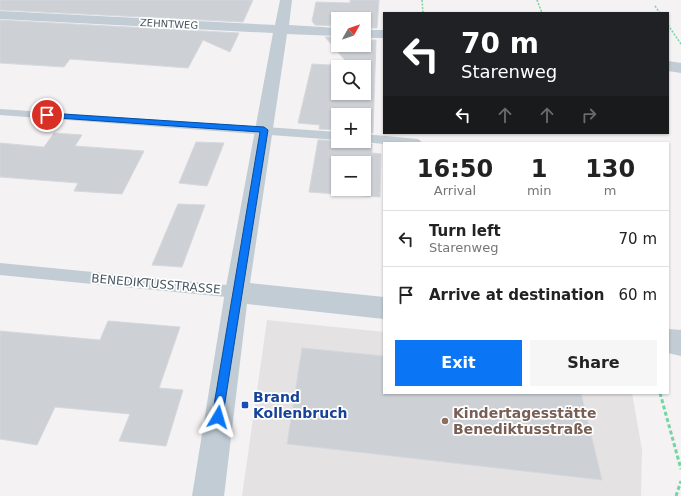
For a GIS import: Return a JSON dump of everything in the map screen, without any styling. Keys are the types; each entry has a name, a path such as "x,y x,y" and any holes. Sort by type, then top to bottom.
{"street":[{"path":"208,496 220,401 237,292 286,0"},
{"name":"ZEHNTWEG","path":"0,15 331,32"},
{"path":"371,34 383,34"},
{"path":"669,66 681,68"},
{"name":"BENEDIKTUSSTRASSE","path":"237,292 383,308"},
{"path":"669,341 681,343"}],"lane":[{"path":"0,112 331,135"},
{"path":"371,139 407,142"},
{"name":"BENEDIKTUSSTRASSE","path":"0,269 237,292"}],"path":[{"path":"422,0 423,12"},
{"path":"537,0 542,12"},
{"path":"655,6 659,12"},
{"path":"669,27 681,45"},
{"path":"660,394 681,469"},
{"path":"676,496 681,481"}],"shaded area":[{"name":"Kindertagesstätte Benediktusstraße","path":"267,320 383,332 383,394 632,394 642,450 641,496 242,496"}],"building":[{"path":"0,0 253,0 243,22 0,10"},
{"path":"350,0 379,0 377,28 371,28 371,12 331,12 331,26 315,25 312,21 316,2 350,3"},
{"path":"0,20 239,33 230,52 203,40 188,68 70,59 64,67 0,63"},
{"path":"325,37 331,37 331,44"},
{"path":"371,40 376,40 373,133 371,133 371,108 331,108 331,130 319,129 320,125 298,123 312,64 331,65 331,100 371,100 371,60 345,60 338,52 371,52"},
{"path":"54,133 82,135 75,146 144,151 122,194 74,191 78,183 0,177 0,143 44,147"},
{"path":"318,140 331,140 331,148 371,148 372,144 372,153 381,154 380,197 366,196 371,196 371,156 331,156 331,194 309,192"},
{"path":"196,142 224,143 207,186 179,183"},
{"path":"178,204 205,205 182,267 152,265"},
{"path":"108,321 180,327 159,388 183,390 166,446 119,441 130,414 55,407 37,445 0,439 0,331 100,340"},
{"path":"302,348 383,356 383,394 581,394 602,480 287,444"}],"place":[{"name":"Brand Kollenbruch","path":"245,405"},
{"name":"Kindertagesstätte Benediktusstraße","path":"445,421"}],"route":[{"path":"47,115 264,130 218,417"}]}
